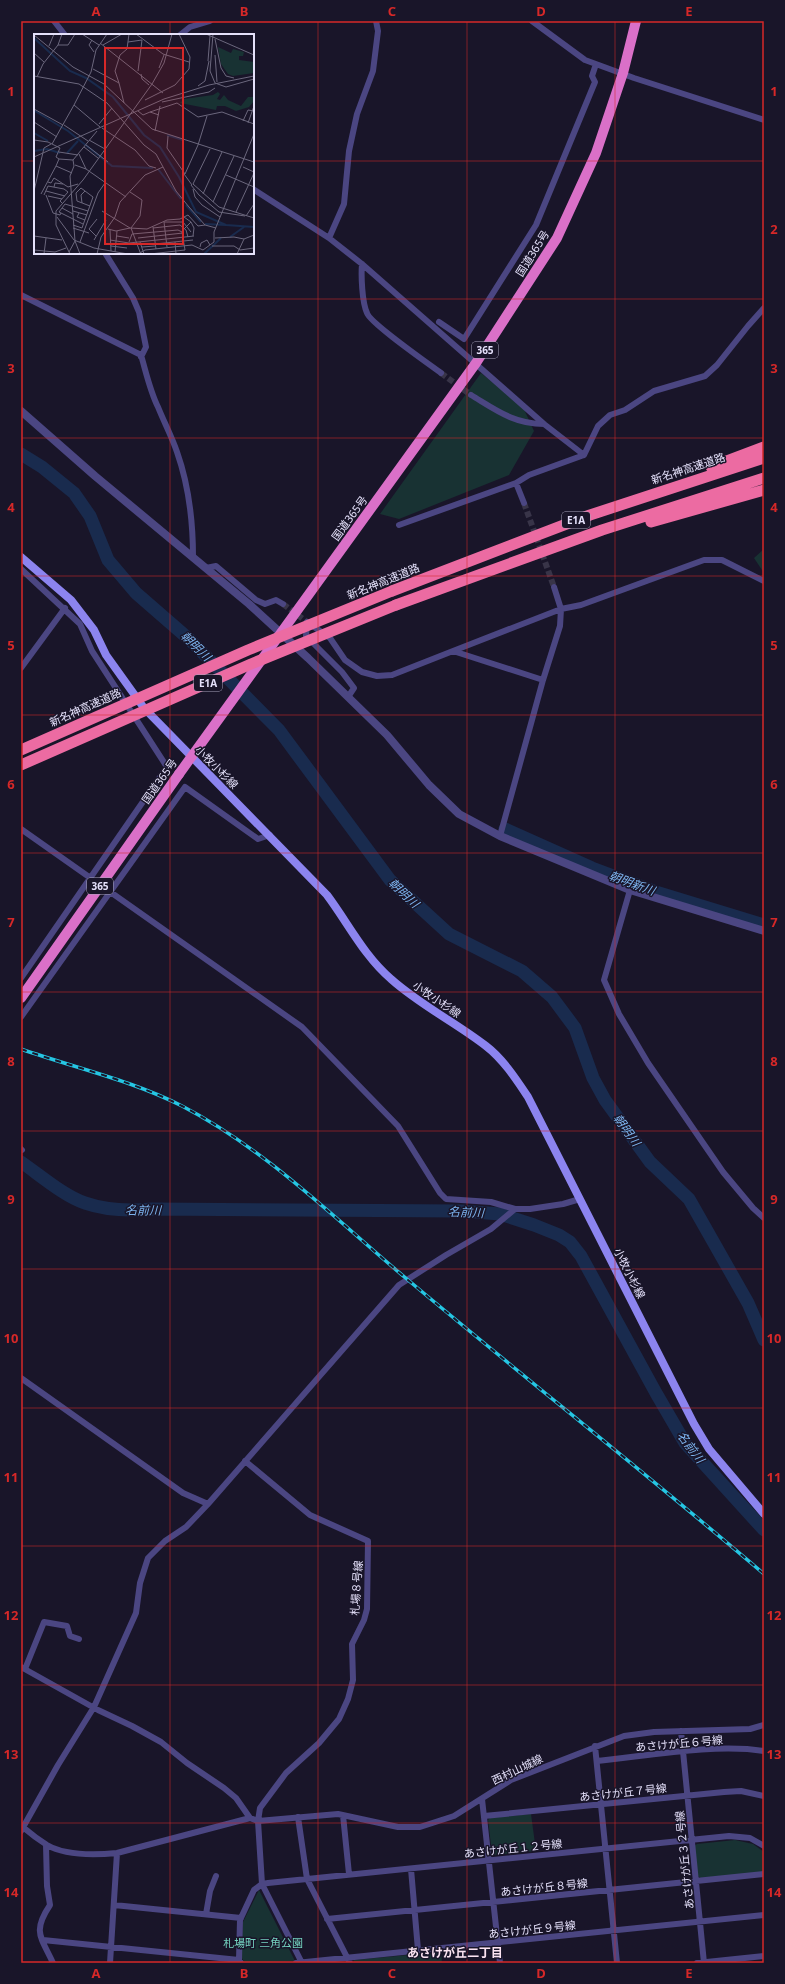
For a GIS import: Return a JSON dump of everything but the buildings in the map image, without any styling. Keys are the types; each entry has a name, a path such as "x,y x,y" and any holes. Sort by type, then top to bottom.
{"highway":[{"name":"国道365号","path":"21,998 270,646 476,363 557,238 596,153 623,73 636,21"},
{"path":"590,515 764,447"},
{"name":"新名神高速道路","path":"21,750 248,650 392,591 590,515 764,458"},
{"name":"E1A","path":"21,765 251,664 396,605 490,570 698,498 764,478"},
{"path":"490,570 764,490"}],"main road":[{"name":"小牧小杉線","path":"21,557 71,600 94,630 106,655 144,708 270,835 327,895 344,917 367,954 390,979 411,996 487,1046 511,1072 528,1097 694,1424 709,1448 764,1514"}],"street":[{"path":"54,21 64,34"},
{"path":"181,34 190,28 210,21"},
{"path":"329,238 344,204 348,151 357,114 373,71 378,31 376,21"},
{"path":"532,21 585,60 634,78 764,120"},
{"path":"439,322 464,339 536,226 595,82 592,76 596,64"},
{"path":"254,190 329,238 362,264 544,424 584,455"},
{"path":"106,254 133,298 139,312 146,347 141,357"},
{"path":"362,264 361,273 367,314 382,329 441,373"},
{"path":"21,295 141,357 157,406 177,451 182,467 188,494 193,530 193,557"},
{"path":"399,525 516,483 529,475 584,455 598,426 610,415 625,410 654,391 705,376 717,365 764,308"},
{"path":"471,394 511,419 528,424 544,424"},
{"path":"21,411 280,633 387,735 443,800 465,817 500,836 630,890 764,931"},
{"path":"516,483 524,503"},
{"path":"348,697 354,688 342,672 306,636 307,622 330,638 345,660 362,672 377,676 392,675 561,609 581,605 704,560 722,560 764,581"},
{"path":"206,568 216,566 256,600 265,604 276,600 283,604"},
{"path":"21,569 80,624 92,651 167,767 91,879 21,978"},
{"path":"500,836 542,680 560,626 561,609 554,587"},
{"path":"21,668 64,608"},
{"path":"453,652 542,680"},
{"path":"21,1017 185,787 258,839 270,835"},
{"path":"21,829 302,1027 398,1126 440,1193 446,1198 491,1202 513,1210 563,1204 580,1199"},
{"path":"630,890 604,980 619,1014 648,1063 723,1172 753,1208 764,1218"},
{"path":"79,1639 70,1636 67,1626 44,1622 23,1668 94,1707 161,1742 187,1763 236,1798 250,1818 229,1822 117,1853 94,1854 67,1852 46,1845 22,1830 58,1765 94,1707 136,1613 140,1583 148,1558 165,1541 186,1528 399,1285 491,1229 513,1210"},
{"path":"21,1378 183,1493 208,1504"},
{"name":"札場８号線","path":"245,1461 310,1515 368,1541 367,1609 364,1620 352,1644 353,1680 348,1699 339,1719 319,1743 294,1765 277,1784 260,1808 258,1820"},
{"name":"西村山城線","path":"250,1818 258,1820 343,1815 398,1827 420,1827 454,1816 512,1780 595,1746 624,1736 638,1733 750,1729 764,1726"},
{"name":"あさけが丘３２号線","path":"681,1731 700,1922 702,1963"},
{"path":"595,1746 617,1963"},
{"name":"あさけが丘６号線","path":"597,1762 683,1752 738,1748 764,1752"},
{"name":"あさけが丘７号線","path":"484,1816 735,1791 764,1796"},
{"path":"482,1799 500,1963"},
{"path":"343,1815 349,1874"},
{"path":"298,1817 307,1879 349,1960"},
{"path":"258,1820 262,1884 300,1963"},
{"name":"あさけが丘１２号線","path":"262,1884 692,1840 745,1836 764,1846"},
{"path":"46,1845 47,1886 50,1902 39,1924 39,1930 53,1963"},
{"path":"110,1963 117,1853"},
{"path":"411,1869 418,1950"},
{"name":"あさけが丘８号線","path":"327,1919 764,1874"},
{"path":"206,1914 210,1891 216,1876"},
{"path":"43,1940 240,1962 241,1918 254,1890 262,1884"},
{"path":"114,1905 241,1918"},
{"name":"あさけが丘９号線","path":"300,1963 349,1960 418,1950 764,1915"},
{"path":"702,1963 764,1956"}],"green space":[{"path":"481,373 523,407 534,431 509,475 399,519 380,514"},
{"path":"764,549 764,573 754,558"},
{"path":"531,1814 536,1851 494,1855 492,1853 488,1820 490,1818"},
{"path":"735,1840 753,1844 764,1852 764,1872 701,1878 697,1876 694,1846 697,1844"},
{"name":"札場町 三角公園","path":"259,1890 294,1961 245,1963 241,1957 243,1922"},
{"path":"441,1952 442,1963 353,1963 354,1960"}],"waterway":[{"name":"朝明川","path":"21,454 42,467 74,493 90,516 108,560 136,593 190,640 279,730 390,880 449,934 522,971 552,997 575,1028 593,1078 605,1100 650,1162 689,1199 748,1303 764,1340"},
{"name":"朝明新川","path":"505,829 592,868 659,893 764,925"},
{"name":"名前川","path":"21,1162 52,1185 77,1200 94,1206 111,1209 461,1211 500,1214 559,1235 570,1242 581,1256 685,1443 764,1530"}],"tunnel":[{"path":"441,373 471,395"},
{"path":"524,503 554,587"},
{"path":"283,604 307,622"}],"railway":[{"path":"21,1049 123,1082 163,1097 182,1106 243,1143 300,1187 408,1280 764,1574"}],"district":[{"name":"あさけが丘二丁目","path":"455,1952"}]}
